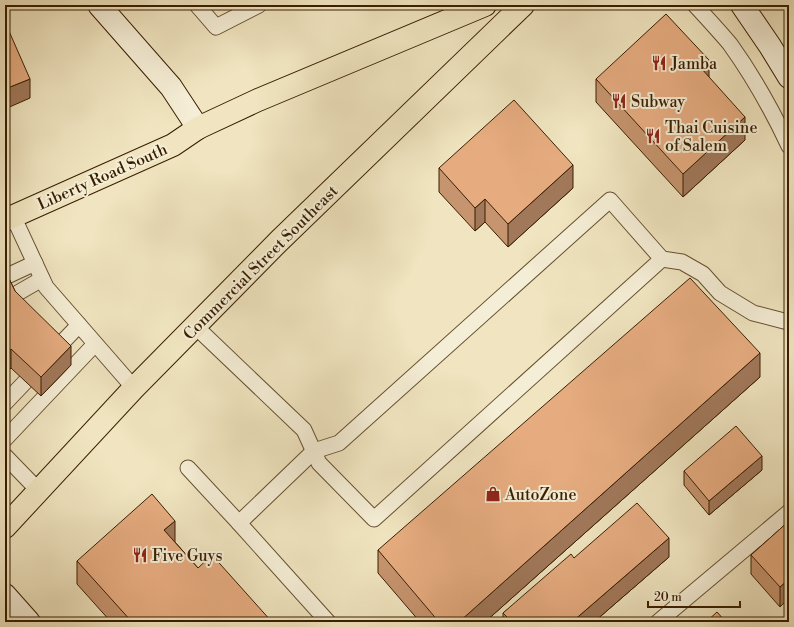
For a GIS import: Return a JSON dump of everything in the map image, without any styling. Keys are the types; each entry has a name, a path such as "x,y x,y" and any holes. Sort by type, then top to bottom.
{"main road":[{"name":"Liberty Road South","path":"9,218 172,145 198,128 258,100 485,5"},
{"name":"Commercial Street Southeast","path":"5,527 134,388 278,241 524,5"}],"street":[{"path":"99,5 172,87 198,128"},
{"path":"742,5 789,77"},
{"path":"5,595 29,622"}],"lane":[{"path":"197,5 216,27 259,5"},
{"path":"695,5 729,44 745,67 763,95 789,146"},
{"path":"239,523 314,451 338,443 610,200 662,259 682,262 703,274 720,293 753,313 789,321"},
{"path":"9,218 35,263 46,287 134,388"},
{"path":"195,326 304,430 319,463 374,519 662,259"},
{"path":"5,277 35,263"},
{"path":"9,298 42,279"},
{"path":"55,350 79,325"},
{"path":"5,439 95,344"},
{"path":"5,403 25,382"},
{"path":"5,456 38,490"},
{"path":"188,468 328,622"},
{"path":"658,622 789,512"}],"building":[{"path":"666,14 709,60 701,68 745,117 683,174 596,79"},
{"path":"5,22 30,79 5,89"},
{"path":"514,100 573,165 508,224 485,199 475,208 439,168"},
{"path":"5,270 15,291 71,346 41,377 11,349 5,355"},
{"path":"690,278 760,353 459,622 439,622 378,550"},
{"path":"736,426 762,456 709,501 684,471"},
{"path":"152,494 175,521 164,530 198,568 212,555 272,622 132,622 77,561"},
{"path":"637,503 669,538 572,622 512,622 503,613 571,554 574,558"},
{"path":"789,521 789,579 780,587 751,555"},
{"path":"717,612 726,622 706,622"}],"place":[{"name":"Jamba","path":"659,63"},
{"name":"Subway","path":"619,101"},
{"name":"Thai Cuisine of Salem","path":"653,136"},
{"name":"AutoZone","path":"493,494"},
{"name":"Five Guys","path":"140,555"}]}
